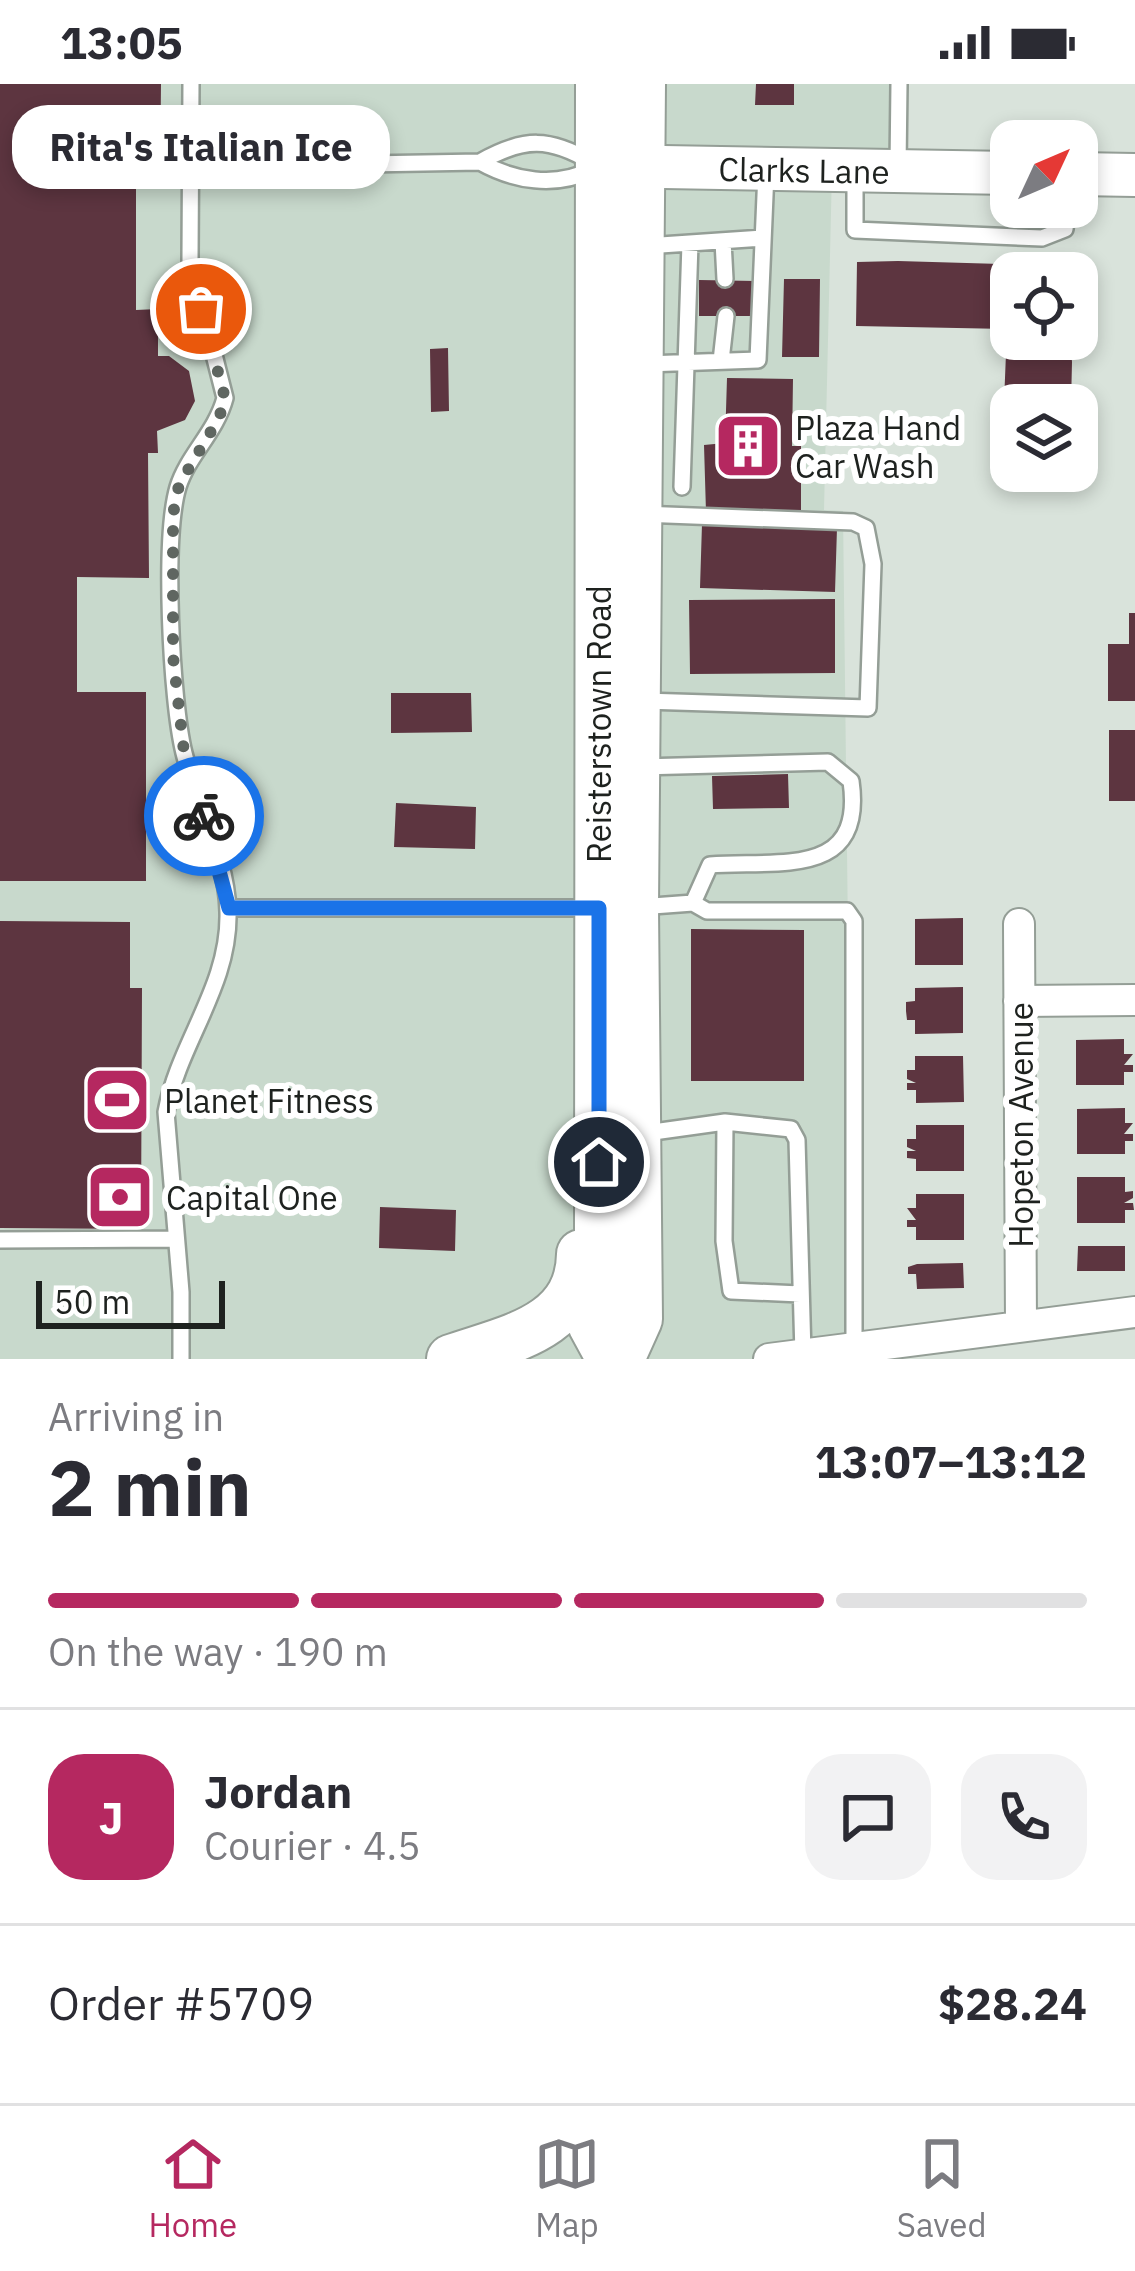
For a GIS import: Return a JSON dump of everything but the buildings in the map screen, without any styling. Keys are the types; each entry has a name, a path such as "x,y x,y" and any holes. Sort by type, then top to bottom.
{"main road":[{"name":"Reisterstown Road","path":"600,84 636,247 638,767 598,1046 599,1238 592,1324 611,1359"},
{"name":"Reisterstown Road","path":"620,1359 638,1319 637,1135 617,908 597,560 618,167 640,84"},
{"path":"597,560 614,610 616,685 635,700"},
{"path":"451,1359 533,1330 558,1315 572,1296 581,1268 584,1156 598,1046"}],"street":[{"name":"Clarks Lane","path":"618,167 990,173"},
{"path":"1098,174 1135,175"},
{"name":"Hopeton Avenue","path":"1018,924 1021,1325"},
{"path":"1019,1001 1135,1000"},
{"path":"769,1359 1135,1312"}],"lane":[{"path":"181,1359 166,1112 171,1082 221,969 229,908 184,752 173,656 173,514 179,485 219,418 225,398 190,260 191,84"},
{"path":"898,171 899,84"},
{"path":"192,167 480,162 509,145 559,143 618,167"},
{"path":"480,162 507,177 569,181 618,167"},
{"path":"636,364 758,360 766,170"},
{"path":"855,171 855,230 1042,238 1064,228"},
{"path":"636,247 763,238"},
{"path":"723,241 725,279"},
{"path":"682,488 690,243"},
{"path":"721,361 726,316"},
{"path":"636,453 686,447"},
{"path":"635,700 868,708 873,564 866,528 854,522 636,514"},
{"path":"638,767 828,762 851,781 850,830 837,850 819,858 710,865 693,903"},
{"path":"229,908 617,908 693,903 707,911 847,911 854,921 854,1348"},
{"path":"637,1135 725,1122 791,1129 796,1140 803,1354"},
{"path":"725,1122 724,1241 730,1291 800,1294"},
{"path":"0,1240 176,1239"}],"shaded area":[{"path":"0,84 898,84 896,171 832,170 824,510 843,511 853,1359 0,1359"}],"way so far":[{"path":"201,309 225,398 219,418 179,485 173,514 173,656 184,752 204,816"}],"place":[{"name":"Rita's Italian Ice","path":"201,309"},
{"name":"Plaza Hand Car Wash","path":"748,446"},
{"name":"Planet Fitness","path":"117,1100"},
{"name":"Capital One","path":"120,1197"}],"route":[{"path":"204,816 229,908 599,908 599,1162"}]}
